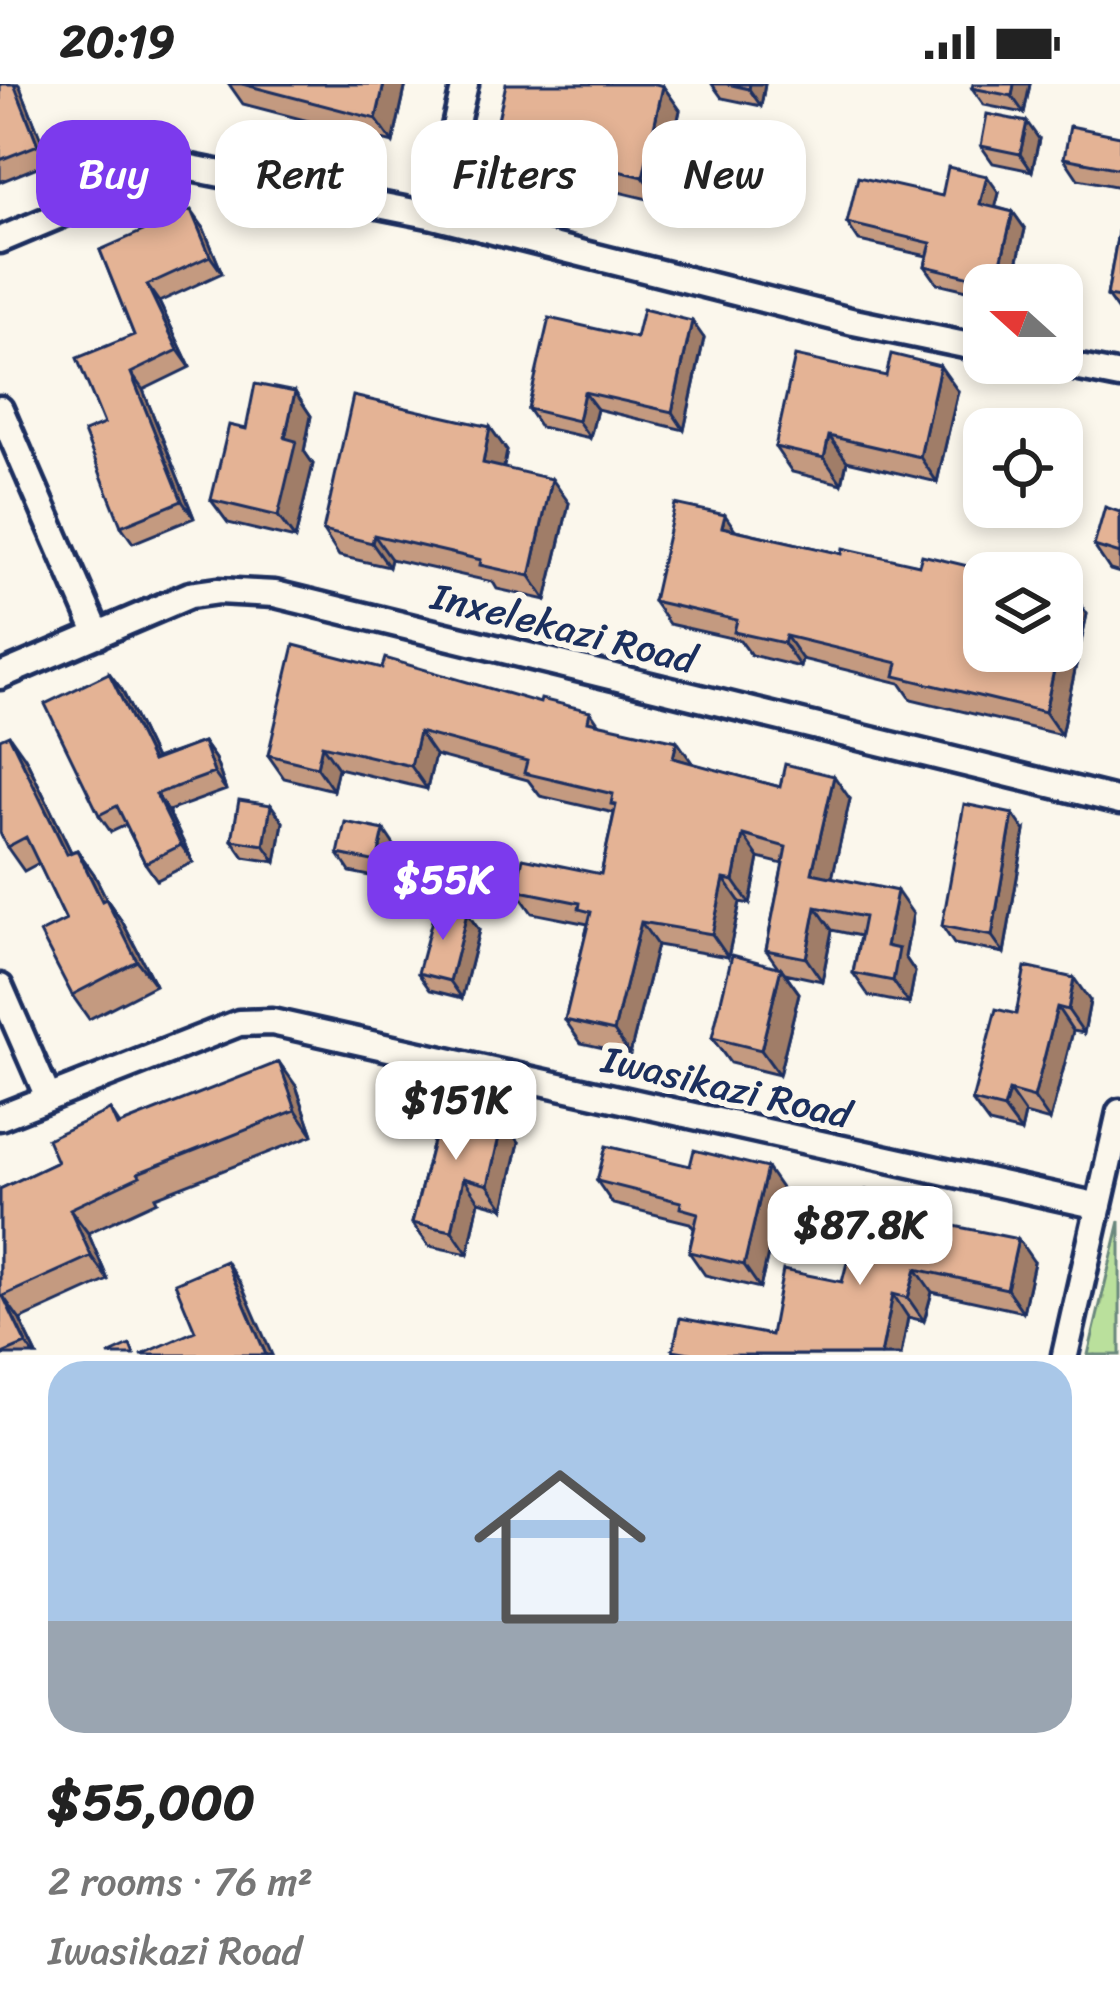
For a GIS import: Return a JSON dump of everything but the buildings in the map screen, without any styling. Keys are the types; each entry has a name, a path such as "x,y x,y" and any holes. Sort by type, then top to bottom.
{"street":[{"path":"457,120 465,84"},
{"path":"0,240 167,170 186,167 411,211"},
{"path":"482,228 854,322 963,345"},
{"path":"1083,369 1120,376"},
{"path":"0,409 98,634"},
{"name":"Inxelekazi Road","path":"0,676 190,595 218,591 275,594 1120,801"},
{"path":"0,987 48,1097"},
{"name":"Iwasikazi Road","path":"0,1117 239,1023 272,1022 1099,1206"},
{"path":"1065,1355 1120,1112"}],"green space":[{"path":"1120,1221 1120,1355 1088,1355"}]}
